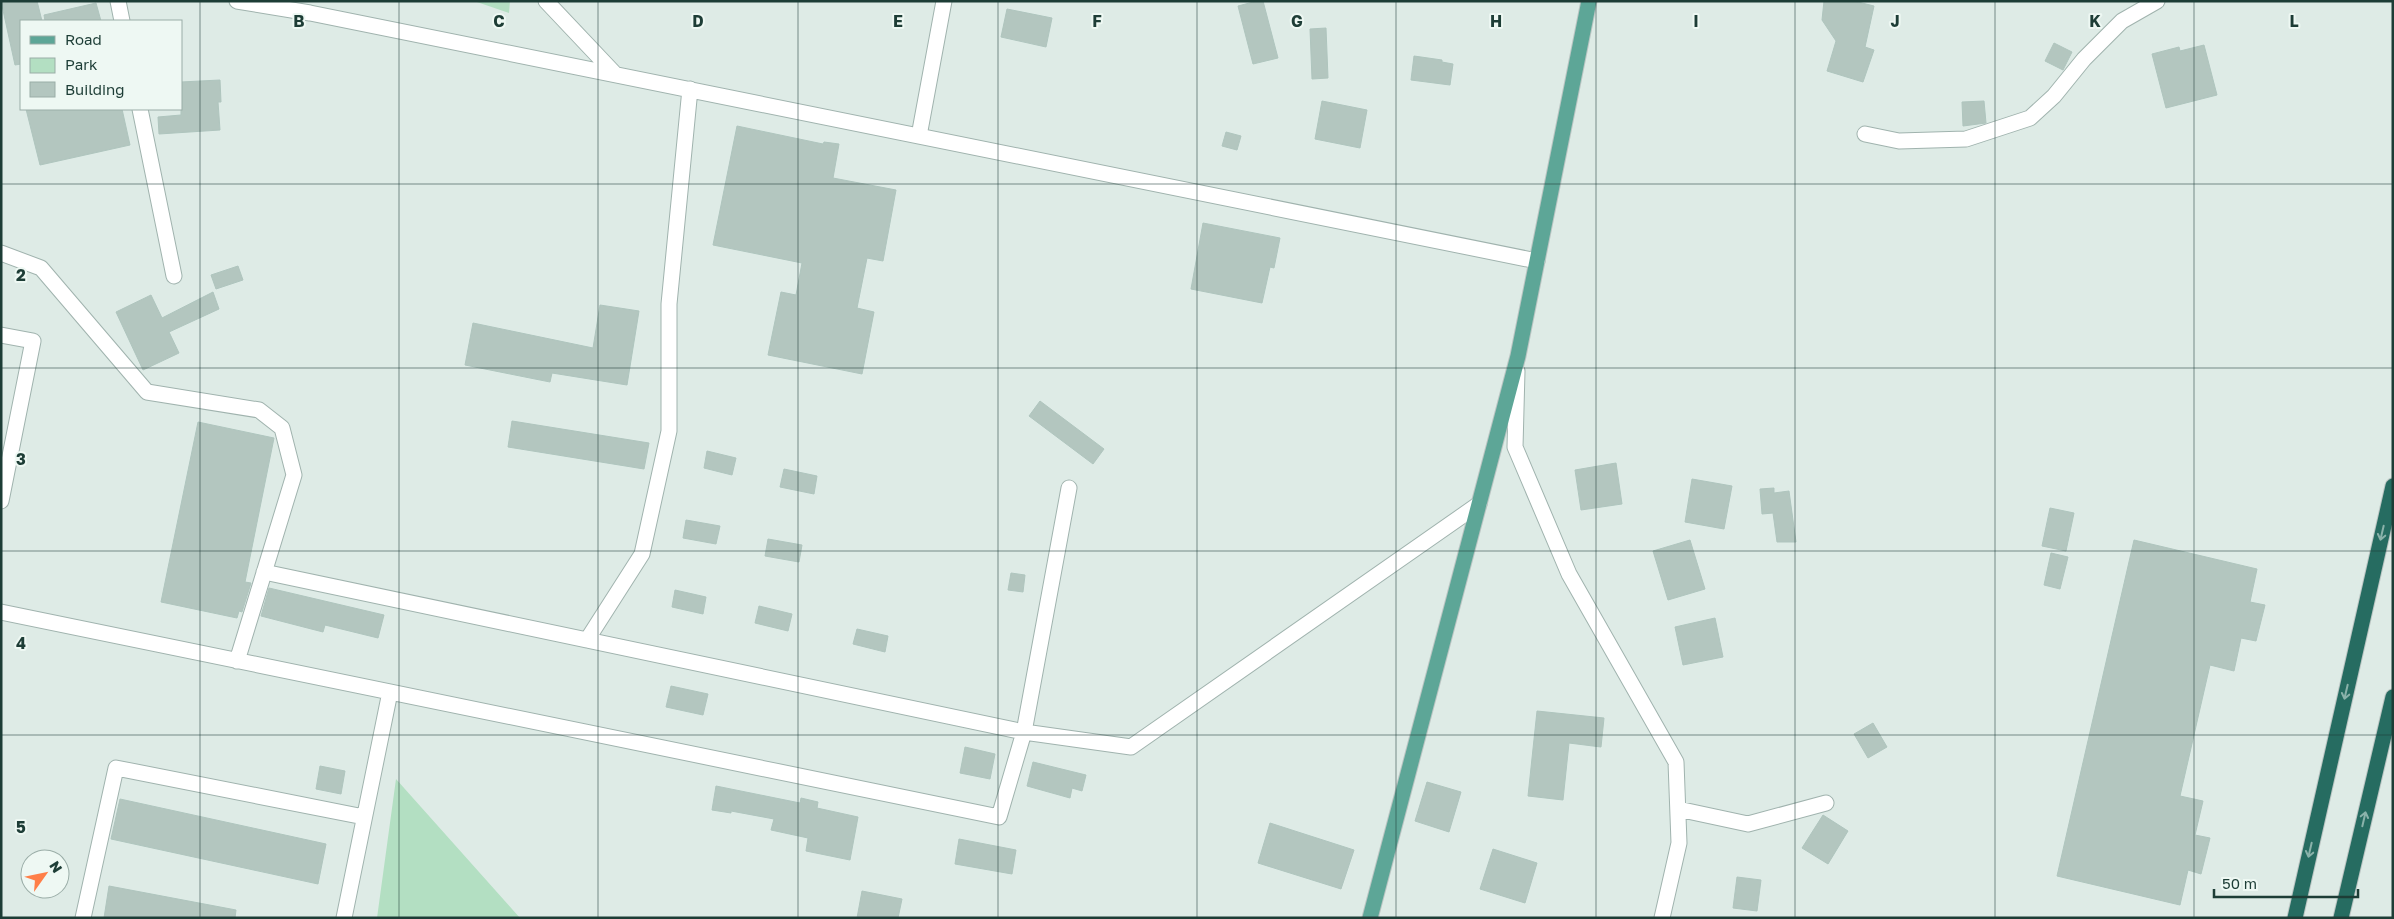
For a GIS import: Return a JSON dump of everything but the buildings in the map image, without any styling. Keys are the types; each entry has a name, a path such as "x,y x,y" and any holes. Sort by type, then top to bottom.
{"highway":[{"path":"2295,918 2393,486"},
{"path":"2342,918 2393,697"}],"main road":[{"path":"1370,918 1518,356 1589,1"}],"street":[{"path":"118,1 122,20"},
{"path":"236,1 310,13 616,74 1537,261"},
{"path":"546,1 616,74"},
{"path":"919,136 944,1"},
{"path":"1865,134 1899,141 1966,139 2030,118 2054,96 2084,60 2122,21 2157,1"},
{"path":"587,640 642,554 668,431 668,304 690,89"},
{"path":"140,110 174,276"},
{"path":"1,253 41,268 147,392 259,410 282,428 294,475 237,661"},
{"path":"1,335 33,341 1,501"},
{"path":"1518,356 1515,447 1569,574 1676,762 1679,843 1662,918"},
{"path":"1,612 999,817 1024,732 1069,488"},
{"path":"264,572 1024,732 1132,747 1479,504"},
{"path":"344,918 390,692"},
{"path":"83,918 116,768 364,817"},
{"path":"1678,809 1748,824 1826,803"}],"green space":[{"path":"474,1 510,1 509,13"},
{"path":"396,779 520,918 377,918"}]}
